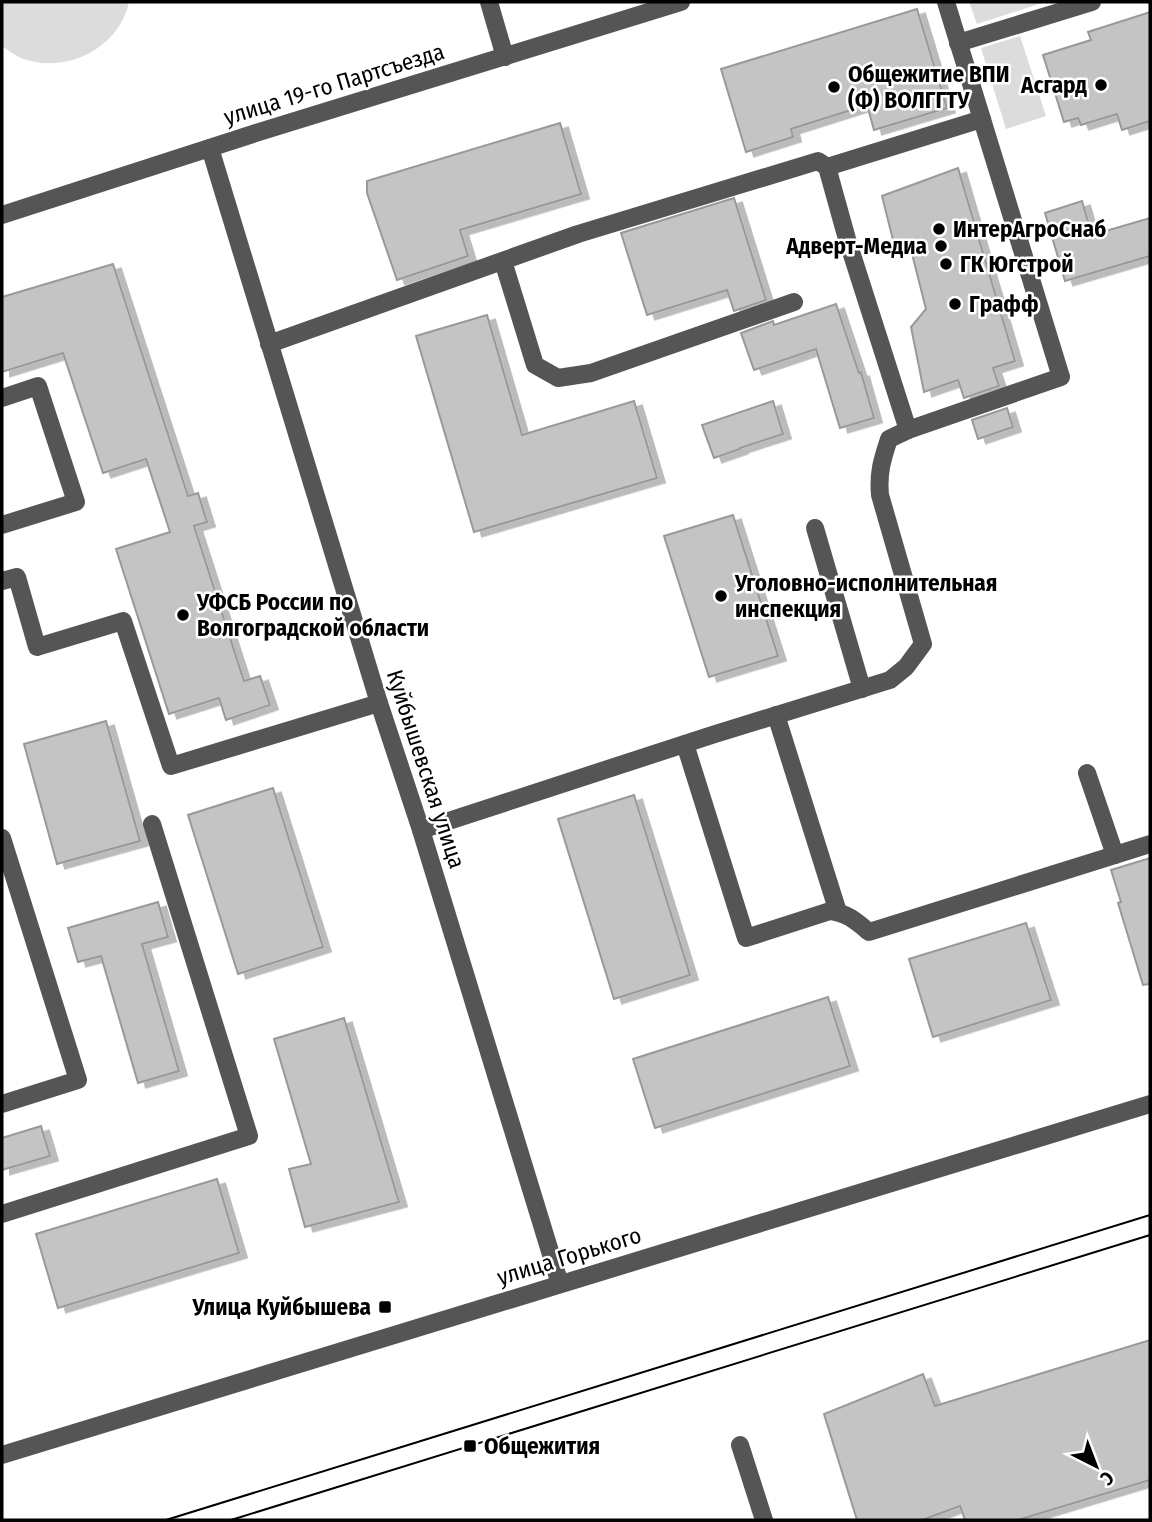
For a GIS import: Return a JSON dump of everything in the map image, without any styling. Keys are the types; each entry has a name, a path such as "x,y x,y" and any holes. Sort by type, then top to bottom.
{"street":[{"path":"489,2 505,57"},
{"name":"улица 19-го Партсъезда","path":"2,215 681,2"},
{"path":"421,830 890,680 906,667 923,643 880,495 880,464 889,439 1061,377 946,2"},
{"path":"958,43 1092,2"},
{"path":"827,167 982,119"},
{"name":"Куйбышевская улица","path":"210,148 560,1284"},
{"path":"270,344 578,234 818,161 827,167 908,430"},
{"path":"503,261 534,365 558,378 591,373 794,302"},
{"path":"2,398 38,386 76,502 2,525"},
{"path":"815,528 862,689"},
{"path":"2,581 17,577 37,647 123,621 171,766 379,703"},
{"path":"776,715 838,912"},
{"path":"685,744 746,939 830,911 853,917 869,932 1150,844"},
{"path":"1087,773 1115,855"},
{"path":"2,1214 248,1136 152,824"},
{"path":"2,838 78,1080 2,1104"},
{"name":"улица Горького","path":"2,1455 1150,1104"},
{"path":"740,1445 764,1520"}],"shaded area":[{"path":"2,2 129,2 123,19 102,45 88,54 55,63 21,58 2,46"},
{"path":"969,2 1045,2 977,24"},
{"path":"1020,36 1046,116 1006,129 981,48"}],"building":[{"name":"Общежитие ВПИ (Ф) ВОЛГГТУ","path":"917,9 947,108 874,130 867,105 791,129 793,137 746,152 721,69"},
{"name":"Асгард","path":"1150,12 1150,121 1122,130 1117,114 1081,125 1078,118 1064,122 1043,55 1091,40 1088,32"},
{"path":"560,123 581,194 460,230 468,256 397,280 367,193 367,181"},
{"path":"958,168 1015,361 993,368 999,386 964,398 958,380 924,392 911,327 926,309 909,242 894,244 882,196"},
{"path":"734,198 766,300 734,311 727,290 647,315 621,233"},
{"path":"1082,201 1092,235 1150,218 1150,256 1065,281 1045,213"},
{"path":"113,264 188,496 198,493 207,522 194,526 244,681 260,676 270,705 226,720 219,698 169,714 116,549 170,532 146,459 103,473 63,353 2,372 2,297"},
{"path":"836,304 859,373 861,372 874,418 840,428 816,349 754,370 741,333 773,321 774,325"},
{"path":"487,315 522,435 634,401 657,478 474,532 416,336"},
{"path":"773,401 783,434 714,458 702,425"},
{"path":"1007,408 1013,427 978,439 972,420"},
{"path":"733,515 778,656 709,677 664,536"},
{"path":"106,721 140,841 57,864 24,744"},
{"path":"273,788 323,947 238,974 188,815"},
{"path":"634,795 690,975 614,999 558,819"},
{"path":"1150,858 1150,984 1143,985 1118,903 1121,902 1111,870"},
{"path":"158,902 168,937 142,944 179,1071 138,1083 101,956 78,962 68,928"},
{"path":"1026,923 1051,1000 933,1037 909,959"},
{"path":"828,997 850,1066 655,1128 633,1059"},
{"path":"344,1018 399,1202 305,1227 289,1169 311,1164 274,1039"},
{"path":"41,1126 50,1156 2,1170 2,1138"},
{"path":"217,1179 239,1253 58,1308 36,1234"},
{"path":"1150,1340 1150,1480 1018,1520 965,1520 960,1506 922,1520 857,1520 824,1414 923,1374 935,1406"}],"tram line":[{"path":"166,1520 1150,1215"},
{"path":"231,1520 1150,1235"}],"place":[{"name":"Асгард","path":"1101,85"},
{"name":"Общежитие ВПИ (Ф) ВОЛГГТУ","path":"834,87"},
{"name":"ИнтерАгроСнаб","path":"939,229"},
{"name":"Адверт-Медиа","path":"941,246"},
{"name":"ГК Югстрой","path":"946,264"},
{"name":"Графф","path":"955,304"},
{"name":"Уголовно-исполнительная инспекция","path":"721,596"},
{"name":"УФСБ России по Волгоградской области","path":"183,615"},
{"name":"Улица Куйбышева","path":"385,1307"},
{"name":"Общежития","path":"470,1446"}]}
